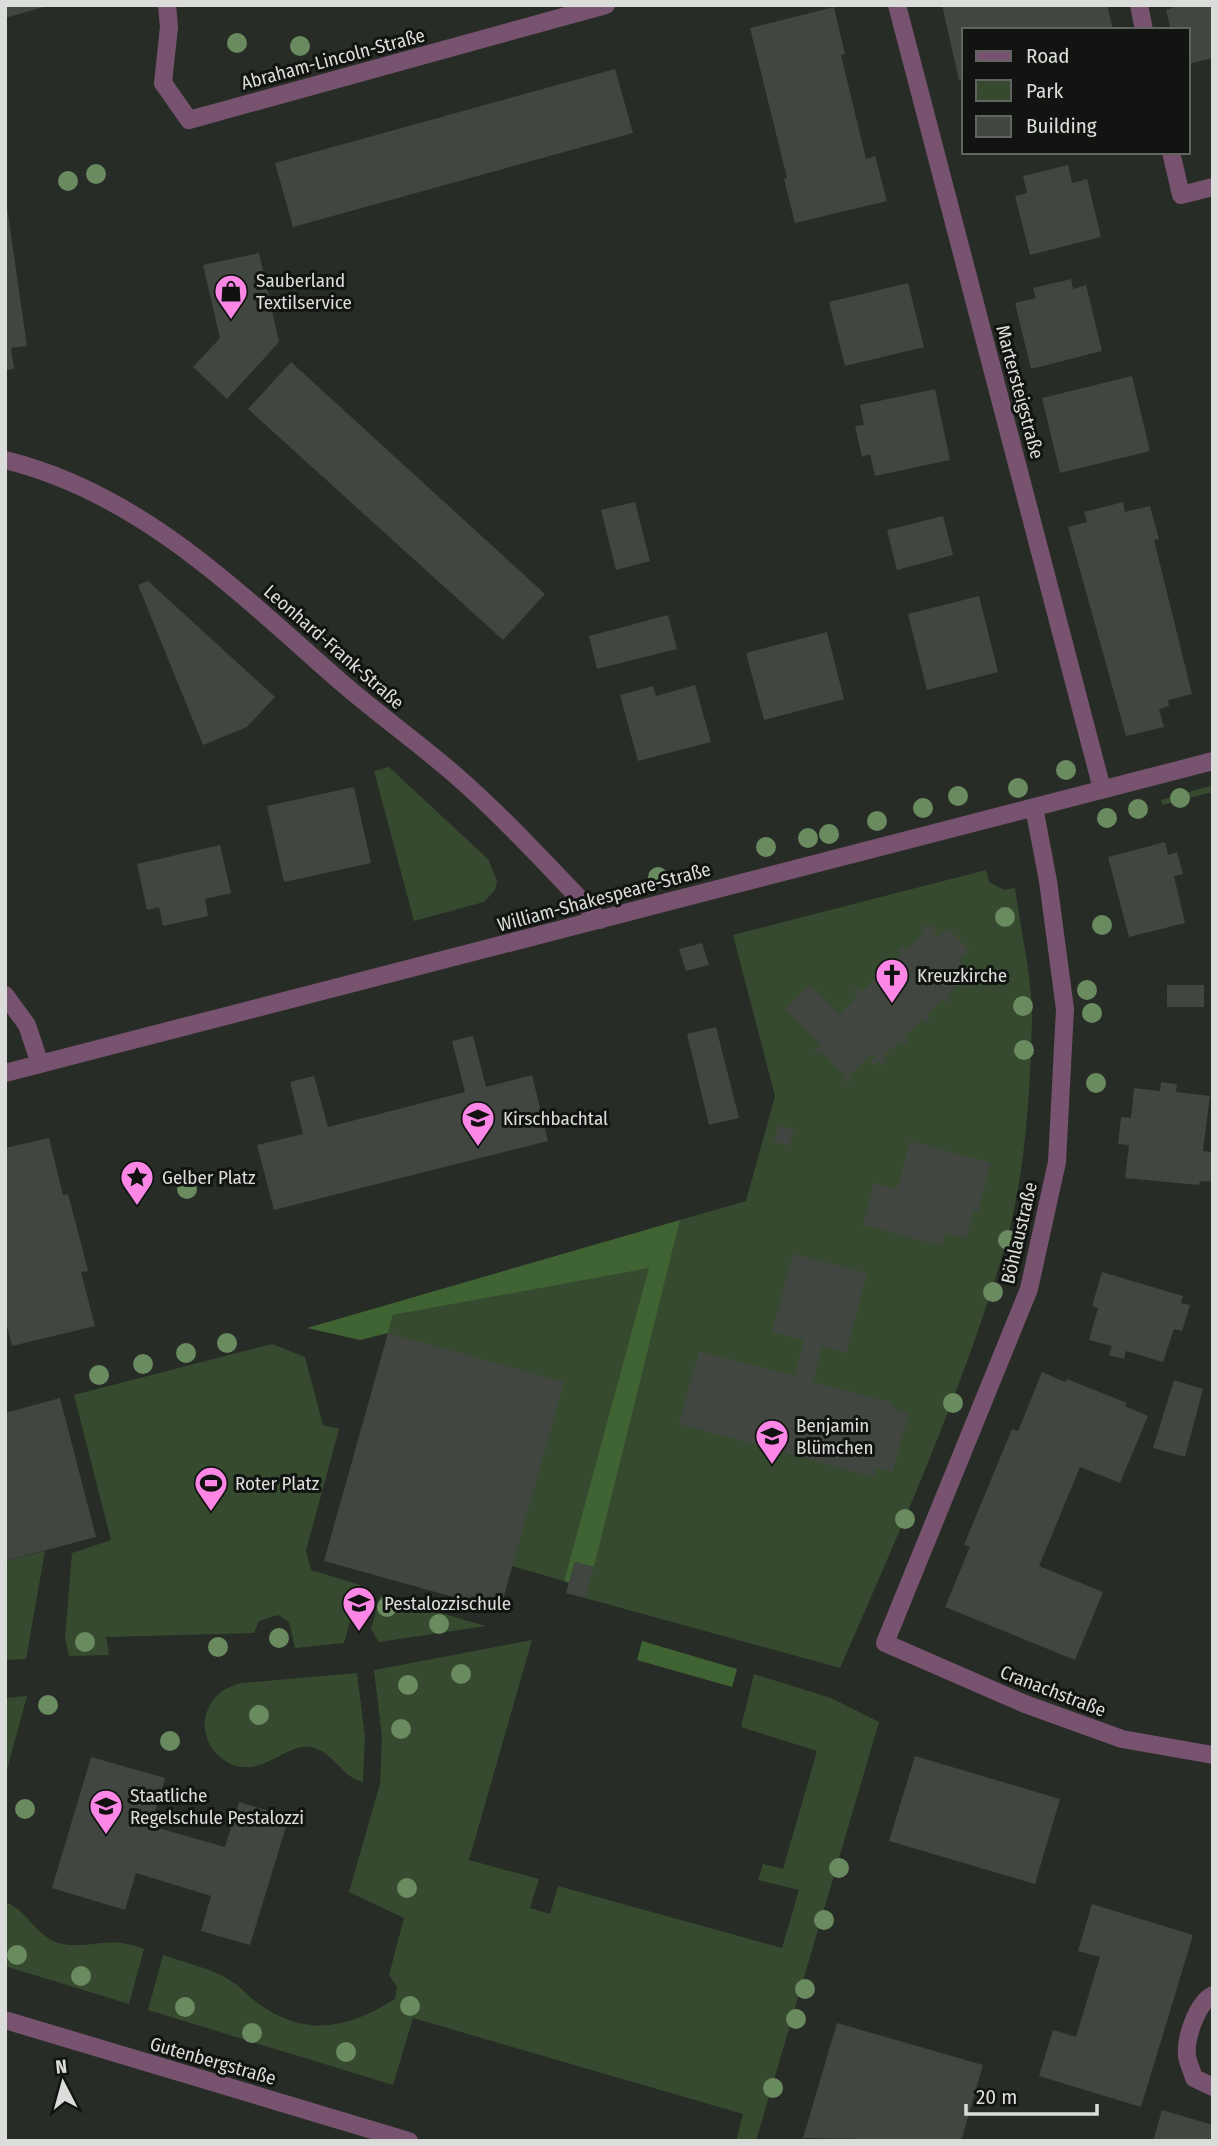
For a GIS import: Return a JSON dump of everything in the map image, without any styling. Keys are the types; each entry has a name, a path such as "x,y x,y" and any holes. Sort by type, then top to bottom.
{"street":[{"name":"Abraham-Lincoln-Straße","path":"167,5 169,27 163,83 189,120 606,5"},
{"name":"Martersteigstraße","path":"897,5 1102,789"},
{"path":"1139,5 1144,28"},
{"path":"1171,154 1181,195 1213,187"},
{"name":"Leonhard-Frank-Straße","path":"5,460 80,485 123,506 196,556 381,716 456,775 600,919"},
{"name":"William-Shakespeare-Straße","path":"5,1073 1213,761"},
{"name":"Böhlaustraße","path":"885,1643 1029,1289 1057,1161 1065,1009 1048,881 1034,807"},
{"path":"5,995 27,1025 40,1064"},
{"name":"Cranachstraße","path":"885,1643 1025,1704 1122,1739 1213,1755"},
{"path":"1213,1995 1206,1998 1193,2023 1187,2054 1194,2078 1213,2087"},
{"name":"Gutenbergstraße","path":"5,2020 409,2141"}],"green space":[{"path":"389,767 488,859 497,881 495,890 484,902 414,921 374,771"},
{"path":"1213,785 1213,792 1162,805 1161,800"},
{"path":"986,870 989,882 1004,890 1015,888 1030,988 1030,1080 1016,1202 1001,1260 966,1364 884,1568 840,1668 585,1598 680,1220 746,1201 775,1096 733,935"},
{"path":"680,1220 594,1567 575,1562 569,1583 564,1581 649,1268 393,1315 388,1333 360,1340 307,1328"},
{"path":"650,1267 564,1581 512,1566 388,1333 393,1315"},
{"name":"Roter Platz","path":"272,1344 305,1357 323,1425 339,1429 306,1551 311,1570 360,1585 344,1643 295,1648 289,1622 278,1615 259,1621 254,1633 106,1637 109,1655 69,1656 65,1638 72,1553 111,1540 74,1395"},
{"path":"45,1551 26,1659 5,1660 5,1561"},
{"path":"380,1596 486,1626 379,1642 371,1629"},
{"path":"532,1640 469,1860 539,1879 530,1908 550,1914 558,1886 782,1948 799,1890 758,1880 763,1864 783,1869 817,1751 741,1727 754,1674 831,1698 879,1722 756,2141 736,2141 743,2114 413,2018 393,2085 148,2010 163,1955 218,1974 234,1983 256,2002 294,2022 328,2025 344,2022 361,2017 395,1999 397,1987 389,1975 404,1918 349,1892 380,1784 382,1737 374,1670"},
{"path":"642,1641 737,1669 732,1687 637,1660"},
{"path":"357,1673 365,1737 363,1782 349,1775 326,1754 311,1747 291,1750 270,1761 246,1767 233,1765 220,1757 209,1744 205,1730 206,1715 214,1699 228,1688 241,1683"},
{"path":"27,1696 5,1777 5,1698"},
{"path":"5,1902 20,1911 53,1941 74,1945 121,1943 144,1949 129,2004 5,1966"}],"building":[{"path":"5,5 47,5 47,6 5,18"},
{"path":"942,5 1107,5 1113,28 962,28 962,79 959,80"},
{"path":"1180,5 1213,5 1213,58 1190,64 1190,28 1170,28 1166,10"},
{"path":"834,7 845,54 841,55 866,159 875,156 887,201 795,223 784,179 787,178 750,28"},
{"path":"615,69 633,133 293,227 275,163"},
{"path":"1068,165 1072,183 1087,179 1101,237 1030,255 1015,196 1027,193 1023,176"},
{"path":"5,193 27,346 11,348 14,369 5,370"},
{"path":"259,253 279,342 227,399 193,367 220,338 203,265"},
{"path":"1071,279 1073,289 1086,285 1102,351 1031,369 1015,303 1036,298 1033,288"},
{"path":"908,283 924,347 845,366 829,302"},
{"path":"291,362 545,594 503,640 248,409"},
{"path":"1132,376 1150,451 1060,473 1042,398"},
{"path":"935,389 950,460 875,476 870,454 862,457 855,426 864,425 860,405"},
{"path":"635,502 650,561 616,570 601,510"},
{"path":"1123,502 1125,512 1150,506 1159,539 1154,540 1192,694 1168,700 1169,706 1159,709 1164,727 1126,736 1068,527 1087,522 1084,512"},
{"path":"943,516 953,555 897,570 887,530"},
{"path":"148,581 275,697 247,727 203,745 138,585"},
{"path":"979,596 998,672 927,690 908,614"},
{"path":"668,615 677,649 597,669 589,636"},
{"path":"827,632 844,699 764,720 746,653"},
{"path":"695,685 711,742 638,761 620,695 653,686 656,696"},
{"path":"354,787 371,863 284,882 267,806"},
{"path":"1165,842 1168,855 1177,852 1183,874 1174,876 1185,923 1129,937 1108,857"},
{"path":"220,845 231,893 205,899 208,916 163,926 159,907 147,910 137,864"},
{"name":"Kreuzkirche","path":"924,925 928,929 933,925 937,930 933,933 937,938 948,928 969,950 958,960 966,968 970,964 974,969 971,973 974,977 970,981 966,977 947,995 951,999 947,1003 943,999 926,1015 930,1020 926,1024 922,1019 904,1037 908,1041 904,1045 900,1041 883,1056 887,1060 883,1065 879,1061 874,1065 871,1060 875,1057 872,1053 849,1075 850,1083 845,1082 844,1075 823,1053 815,1053 815,1048 822,1047 785,1009 810,985 839,1014 858,996 853,991 858,987 862,992 880,974 876,970 880,966 885,970 902,954 898,950 902,946 906,950 924,933 920,929"},
{"path":"702,943 709,965 686,971 679,949"},
{"path":"1167,985 1204,985 1204,1007 1167,1007"},
{"path":"716,1027 739,1118 709,1125 687,1034"},
{"path":"473,1036 486,1087 532,1075 548,1141 274,1210 257,1145 303,1134 290,1082 314,1076 328,1127 465,1092 452,1041"},
{"path":"1161,1082 1177,1084 1176,1092 1210,1096 1203,1151 1213,1152 1213,1182 1200,1181 1199,1185 1125,1178 1129,1145 1118,1144 1121,1117 1131,1118 1134,1088 1160,1091"},
{"path":"779,1125 794,1130 789,1146 774,1141"},
{"path":"49,1138 63,1195 68,1194 88,1271 81,1272 95,1326 12,1346 5,1319 5,1148"},
{"path":"910,1141 991,1163 978,1212 974,1210 966,1239 946,1233 942,1246 863,1225 874,1183 897,1189"},
{"path":"793,1254 867,1273 846,1353 822,1346 813,1382 893,1403 892,1409 909,1413 893,1472 876,1468 874,1477 679,1424 699,1351 795,1376 804,1340 772,1332"},
{"path":"1102,1272 1183,1296 1181,1303 1190,1305 1182,1331 1174,1329 1163,1362 1126,1351 1124,1359 1109,1355 1112,1346 1089,1340 1098,1308 1092,1306"},
{"path":"388,1333 564,1382 500,1610 324,1561"},
{"path":"1042,1372 1127,1403 1125,1406 1148,1416 1120,1483 1080,1467 1039,1566 1103,1592 1075,1660 945,1607 970,1547 964,1545 1012,1429 1018,1431"},
{"path":"1174,1380 1203,1389 1185,1457 1153,1448"},
{"path":"60,1398 96,1537 5,1561 5,1413"},
{"path":"575,1562 594,1567 585,1598 566,1593"},
{"path":"915,1756 1060,1799 1035,1884 889,1841"},
{"path":"91,1757 165,1778 151,1826 225,1847 239,1802 289,1817 250,1945 201,1931 211,1896 136,1873 125,1910 52,1888"},
{"path":"1092,1904 1193,1935 1141,2107 1039,2076 1053,2030 1076,2037 1100,1957 1078,1951"},
{"path":"837,2023 983,2065 961,2141 803,2138"},
{"path":"1162,2110 1213,2125 1213,2141 1153,2141"}],"place":[{"name":"Sauberland Textilservice","path":"231,321"},
{"name":"Kreuzkirche","path":"892,1005"},
{"name":"Kirschbachtal","path":"478,1148"},
{"name":"Gelber Platz","path":"137,1207"},
{"name":"Benjamin Blümchen","path":"772,1466"},
{"name":"Roter Platz","path":"211,1513"},
{"name":"Pestalozzischule","path":"359,1633"},
{"name":"Staatliche Regelschule Pestalozzi","path":"106,1836"}]}
